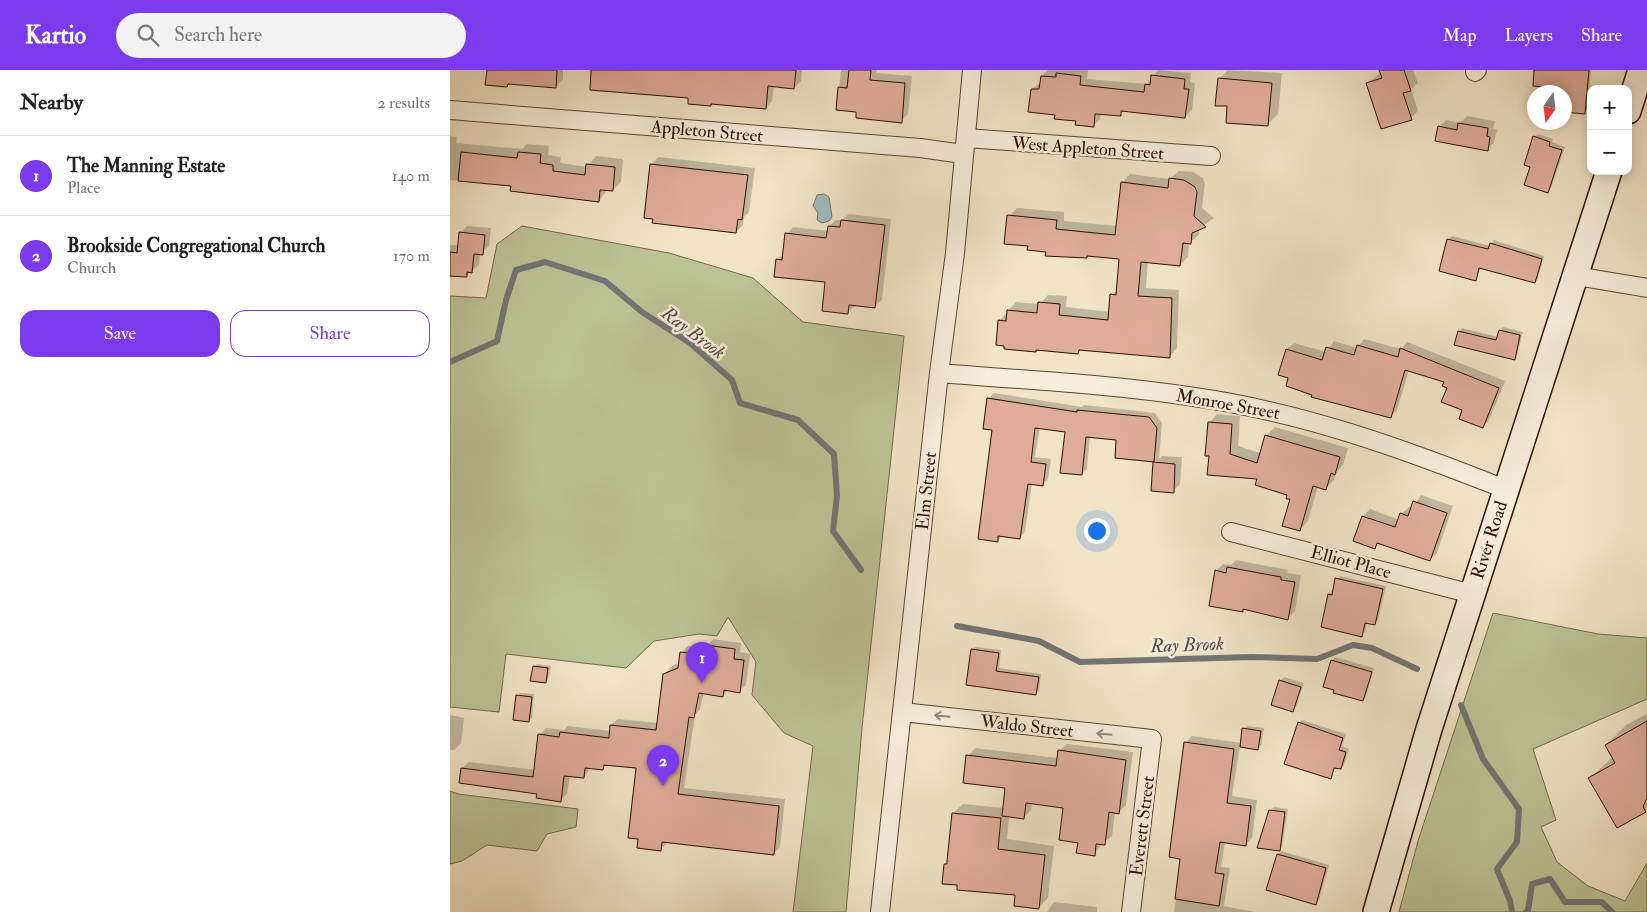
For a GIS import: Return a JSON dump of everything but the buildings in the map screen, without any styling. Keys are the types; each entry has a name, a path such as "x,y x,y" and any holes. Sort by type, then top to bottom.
{"street":[{"name":"Elm Street","path":"880,912 939,373 954,253 972,70"},
{"path":"1632,98 1641,70"},
{"name":"Appleton Street","path":"450,110 910,148 964,146"},
{"name":"West Appleton Street","path":"964,146 1211,156"},
{"name":"River Road","path":"1376,912 1425,743 1505,489 1608,175"},
{"path":"1576,276 1647,288"},
{"name":"Monroe Street","path":"939,373 1104,386 1196,397 1256,408 1299,418 1419,455 1505,489"},
{"name":"Elliot Place","path":"1231,532 1472,594"},
{"name":"Waldo Street","path":"902,712 1152,739"},
{"name":"Everett Street","path":"1131,912 1152,739"}],"green space":[{"path":"522,226 669,253 753,278 803,322 904,336 862,728 846,912 793,912 813,746 784,733 752,695 756,662 728,617 717,636 699,634 654,641 626,668 506,654 499,712 450,707 450,296 486,298 497,244"},
{"path":"1493,613 1598,634 1647,638 1647,699 1533,749 1556,820 1541,827 1557,862 1588,886 1625,901 1647,863 1647,912 1399,912 1418,841"},
{"path":"450,791 458,794 578,809 576,827 547,834 537,851 487,845 462,861 450,864"}],"water":[{"path":"824,194 829,197 832,217 829,221 822,223 817,220 818,213 813,206 817,195"}],"waterway":[{"name":"Ray Brook","path":"450,362 497,341 506,300 516,270 545,262 605,281 642,312 690,343 732,380 740,403 798,420 834,454 837,496 833,531 861,570"},
{"name":"Ray Brook","path":"957,626 1039,641 1080,662 1252,657 1317,659 1353,645 1372,648 1417,669"},
{"name":"Ray Brook","path":"1461,705 1483,759 1519,809 1517,842 1497,869 1510,901 1512,912"},
{"name":"Ray Brook","path":"1526,912 1528,911 1532,884 1550,879 1565,902 1602,902 1612,912"}],"place":[{"name":"The Manning Estate","path":"702,683"},
{"name":"Brookside Congregational Church","path":"663,786"}]}
